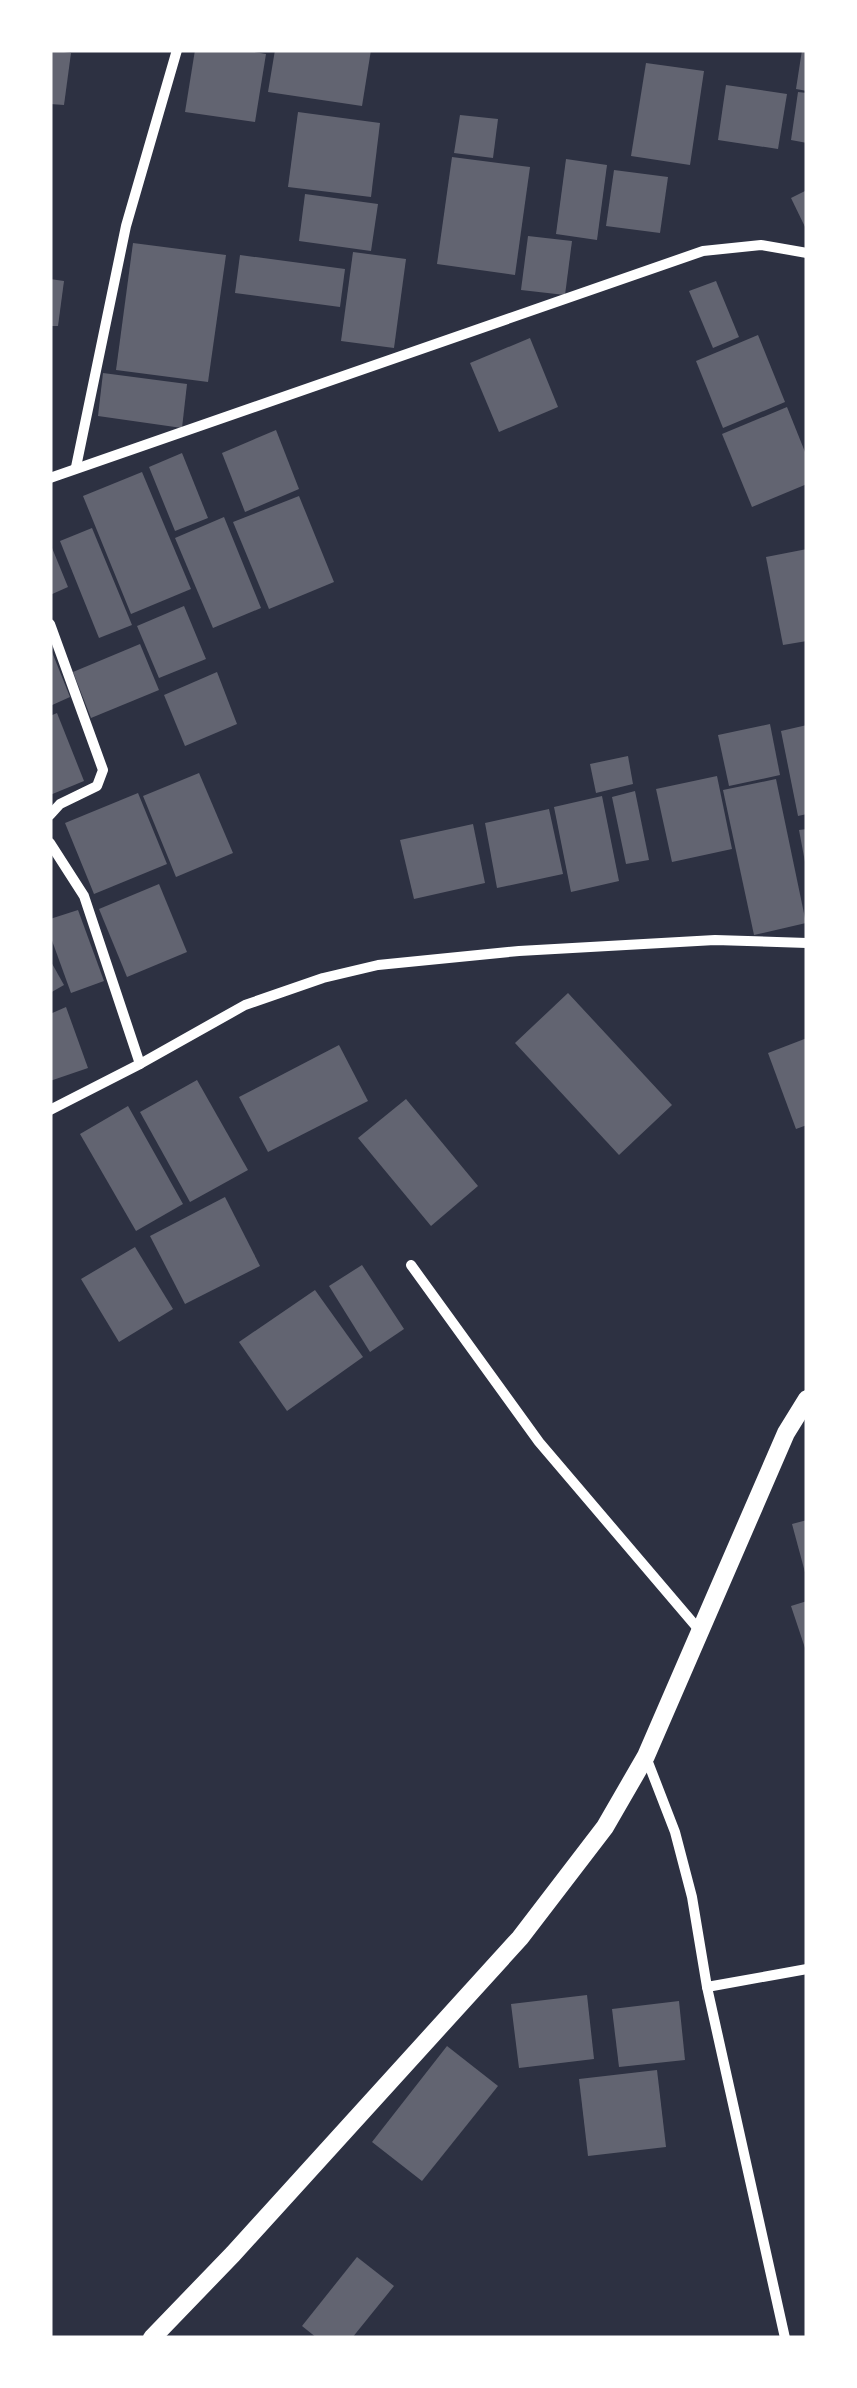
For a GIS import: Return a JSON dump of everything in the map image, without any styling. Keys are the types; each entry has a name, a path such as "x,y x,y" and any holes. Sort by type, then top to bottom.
{"street":[{"path":"76,467 126,226 176,50"},
{"path":"50,478 703,251 761,246 807,253"},
{"path":"50,624 103,770 97,786 60,804 50,815"},
{"path":"50,843 84,896 140,1064"},
{"path":"50,1110 245,1005 323,978 378,965 519,951 696,941 807,943"},
{"path":"411,1265 540,1442 700,1631"},
{"path":"152,2338 520,1938 606,1827 646,1756 786,1432 807,1398"},
{"path":"646,1756 675,1832 692,1897 707,1987 785,2338"},
{"path":"707,1987 807,1969"}],"building":[{"path":"50,50 71,53 64,105 50,104"},
{"path":"195,50 266,54 255,122 185,112"},
{"path":"275,50 371,50 362,106 268,92"},
{"path":"802,50 807,50 807,91 796,89"},
{"path":"646,63 704,71 690,165 631,156"},
{"path":"726,85 787,94 778,149 718,140"},
{"path":"798,92 807,93 807,143 791,140"},
{"path":"298,112 380,123 371,197 288,187"},
{"path":"460,115 498,119 493,158 454,153"},
{"path":"452,157 530,167 515,275 437,264"},
{"path":"566,159 607,165 597,240 556,234"},
{"path":"614,170 668,177 660,233 606,226"},
{"path":"807,190 807,231 791,198"},
{"path":"305,194 378,204 371,251 299,241"},
{"path":"528,236 572,241 565,295 521,290"},
{"path":"133,243 226,255 208,382 116,370"},
{"path":"353,252 406,259 394,348 341,341"},
{"path":"240,255 345,269 340,307 235,293"},
{"path":"50,279 64,281 58,326 50,326"},
{"path":"716,281 739,337 713,348 689,291"},
{"path":"758,335 785,402 723,428 696,361"},
{"path":"530,338 558,407 499,432 470,363"},
{"path":"103,373 187,384 182,428 98,416"},
{"path":"787,407 807,457 807,484 752,507 722,434"},
{"path":"276,430 299,489 245,512 222,453"},
{"path":"182,453 208,518 175,531 149,467"},
{"path":"142,472 191,589 131,614 83,496"},
{"path":"299,496 334,582 269,609 233,522"},
{"path":"224,517 261,608 213,628 175,538"},
{"path":"92,528 132,625 99,638 60,541"},
{"path":"50,543 68,587 50,595"},
{"path":"807,549 807,641 783,645 766,557"},
{"path":"184,606 206,659 159,678 137,626"},
{"path":"140,644 159,690 91,718 73,672"},
{"path":"50,647 70,697 50,706"},
{"path":"217,672 237,724 185,746 164,695"},
{"path":"57,713 84,781 50,795 50,716"},
{"path":"770,724 780,775 729,786 718,735"},
{"path":"807,725 807,814 798,816 781,731"},
{"path":"628,756 633,784 596,793 590,764"},
{"path":"199,773 233,853 176,877 143,796"},
{"path":"717,776 732,849 672,862 656,789"},
{"path":"776,779 806,923 754,935 723,790"},
{"path":"635,791 649,860 626,864 612,797"},
{"path":"138,793 167,864 94,894 65,823"},
{"path":"602,796 619,881 571,892 554,807"},
{"path":"549,809 563,874 497,888 485,823"},
{"path":"473,824 485,883 414,899 400,840"},
{"path":"807,829 807,862 805,862 799,830"},
{"path":"159,884 187,952 127,977 99,909"},
{"path":"78,910 104,981 71,993 50,935 50,919"},
{"path":"50,960 64,985 50,993"},
{"path":"568,993 672,1105 619,1155 515,1043"},
{"path":"66,1007 88,1068 50,1081 50,1014"},
{"path":"807,1038 807,1125 796,1129 768,1053"},
{"path":"339,1045 368,1101 268,1152 239,1097"},
{"path":"197,1080 248,1170 190,1202 140,1112"},
{"path":"406,1099 478,1186 431,1226 358,1138"},
{"path":"128,1106 183,1204 136,1231 80,1134"},
{"path":"225,1197 260,1266 185,1304 150,1236"},
{"path":"135,1247 173,1309 119,1342 81,1279"},
{"path":"362,1265 404,1329 370,1352 329,1286"},
{"path":"315,1290 363,1357 287,1411 239,1342"},
{"path":"807,1520 807,1575 806,1576 792,1524"},
{"path":"807,1601 807,1651 806,1651 791,1606"},
{"path":"587,1995 594,2059 519,2068 511,2004"},
{"path":"679,2001 685,2060 619,2067 612,2009"},
{"path":"447,2046 498,2086 422,2181 372,2142"},
{"path":"657,2070 666,2147 588,2156 579,2079"},
{"path":"357,2257 394,2286 352,2338 317,2338 302,2326"}]}
